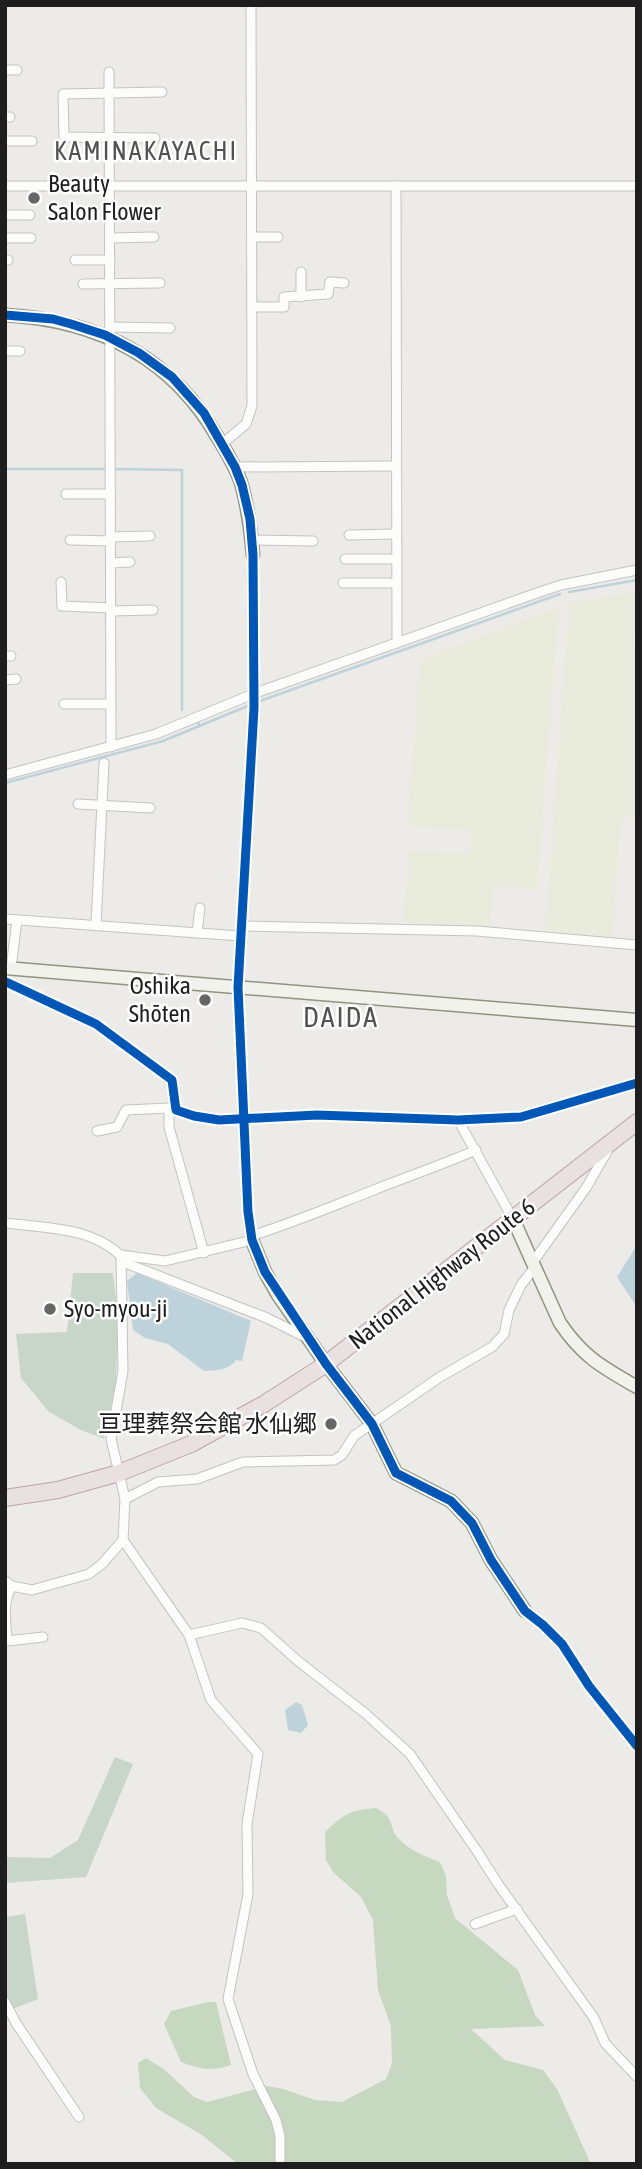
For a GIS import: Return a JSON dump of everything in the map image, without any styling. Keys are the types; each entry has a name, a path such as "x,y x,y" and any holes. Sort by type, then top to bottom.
{"highway":[{"name":"National Highway Route 6","path":"5,1498 58,1490 119,1472 191,1444 264,1404 326,1364 637,1122"}],"street":[{"path":"222,444 246,424 252,406 251,5"},
{"path":"5,70 17,70"},
{"path":"108,72 111,747"},
{"path":"155,138 64,137 63,94 162,92"},
{"path":"5,141 32,141"},
{"path":"5,186 637,186"},
{"path":"396,186 397,643"},
{"path":"5,215 30,215"},
{"path":"110,238 154,237"},
{"path":"252,237 278,237"},
{"path":"5,238 31,238"},
{"path":"75,260 110,260"},
{"path":"300,272 301,297"},
{"path":"253,307 284,307 284,296 328,294 330,282 344,283"},
{"path":"83,284 160,283"},
{"path":"5,315 54,319 110,332 170,328"},
{"path":"110,332 172,377 204,413 235,467 250,519 253,555 253,694 238,987 251,1238 265,1272 326,1364 372,1424 396,1473 451,1501 472,1522 491,1560 525,1611 562,1644 589,1686 637,1746"},
{"path":"5,351 20,351"},
{"path":"235,467 396,466"},
{"path":"66,494 110,494"},
{"path":"349,535 396,534"},
{"path":"70,540 150,536"},
{"path":"252,540 313,541"},
{"path":"345,559 397,559"},
{"path":"111,563 130,562"},
{"path":"5,775 156,734 253,694 561,585 637,570"},
{"path":"61,582 62,606 153,610"},
{"path":"343,583 397,583"},
{"path":"5,680 16,680"},
{"path":"64,704 111,704"},
{"path":"96,925 104,763"},
{"path":"78,804 150,808"},
{"path":"197,933 200,908"},
{"path":"5,919 197,933 477,930 637,945"},
{"path":"17,920 6,983 96,1024 172,1080 173,1109 169,1127 204,1253"},
{"path":"8,968 637,1020"},
{"path":"97,1130 117,1127 125,1110 173,1109 219,1120 317,1115 458,1120 520,1117 637,1083"},
{"path":"458,1120 513,1219 560,1323 570,1338 598,1365 637,1387"},
{"path":"125,1499 158,1482 197,1479 243,1462 334,1460 342,1455 354,1436 440,1377 492,1347 504,1334 509,1310 521,1285 586,1188 614,1139"},
{"path":"121,1255 165,1261 204,1253 289,1224 476,1150"},
{"path":"5,1223 64,1230 86,1236 104,1243 121,1255 128,1264 267,1318 309,1339"},
{"path":"121,1255 123,1371 111,1439 125,1499 123,1540 189,1635 212,1700 258,1754 247,1824 248,1894 228,1999 250,2064 276,2120 280,2136 280,2164"},
{"path":"43,1637 6,1641 9,1583 32,1590 89,1574 102,1564 123,1540"},
{"path":"189,1635 242,1623 261,1628 366,1714 410,1754 498,1884 594,2018 605,2043 637,2077"},
{"path":"475,1924 517,1909"},
{"path":"5,2002 16,2023 79,2117"}],"shaded area":[{"path":"637,593 634,641 637,642 637,818 621,817 612,939 545,933 569,602"},
{"path":"559,607 537,890 494,886 490,927 403,922 409,851 469,854 471,830 407,826 420,660"}],"green space":[{"path":"73,1273 113,1273 118,1317 116,1382 104,1439 49,1412 21,1378 16,1334 67,1332"},
{"path":"115,1757 133,1764 86,1877 5,1883 5,1857 50,1858 78,1840"},
{"path":"376,1808 387,1816 395,1834 403,1843 440,1862 446,1876 447,1895 455,1918 518,1970 535,2015 545,2026 471,2029 505,2060 543,2070 557,2089 591,2164 238,2164 202,2135 156,2108 140,2088 138,2063 146,2058 165,2070 194,2097 207,2102 267,2086 315,2100 342,2102 386,2079 392,2063 391,2026 378,1990 373,1920 361,1897 333,1872 326,1860 325,1832 348,1814"},
{"path":"25,1914 38,1999 5,2012 5,1917"},
{"path":"216,2002 231,2065 212,2069 181,2062 164,2024 171,2011"}],"water":[{"path":"637,1245 637,1307 617,1277"},
{"path":"137,1273 251,1321 242,1361 236,1360 222,1369 204,1371 168,1344 145,1338 133,1330 127,1281"},
{"path":"296,1702 302,1705 308,1725 301,1733 288,1730 285,1710"}],"waterway":[{"path":"5,469 108,469"},
{"path":"114,469 182,470 182,710"},
{"path":"569,592 637,580"},
{"path":"257,702 560,594"},
{"path":"5,783 163,741 250,705"},
{"path":"184,727 198,721 199,726"}],"cycle path":[{"path":"5,315 53,319 71,324 105,335 139,353 172,377 204,413 235,467 250,519 253,555 254,708 238,987 248,1212 252,1240 265,1272 326,1364 372,1424 396,1473 451,1501 472,1523 491,1560 525,1611 562,1644 589,1686 637,1746"},
{"path":"6,982 96,1024 172,1080 176,1110 194,1116 219,1120 317,1115 458,1120 521,1117 637,1083"}],"place":[{"name":"Beauty Salon Flower","path":"34,198"},
{"name":"Oshika Shōten","path":"205,1000"},
{"name":"Syo-myou-ji","path":"50,1309"},
{"name":"亘理葬祭会館 水仙郷","path":"331,1424"}],"district":[{"name":"KAMINAKAYACHI","path":"146,151"},
{"name":"DAIDA","path":"341,1017"}]}
